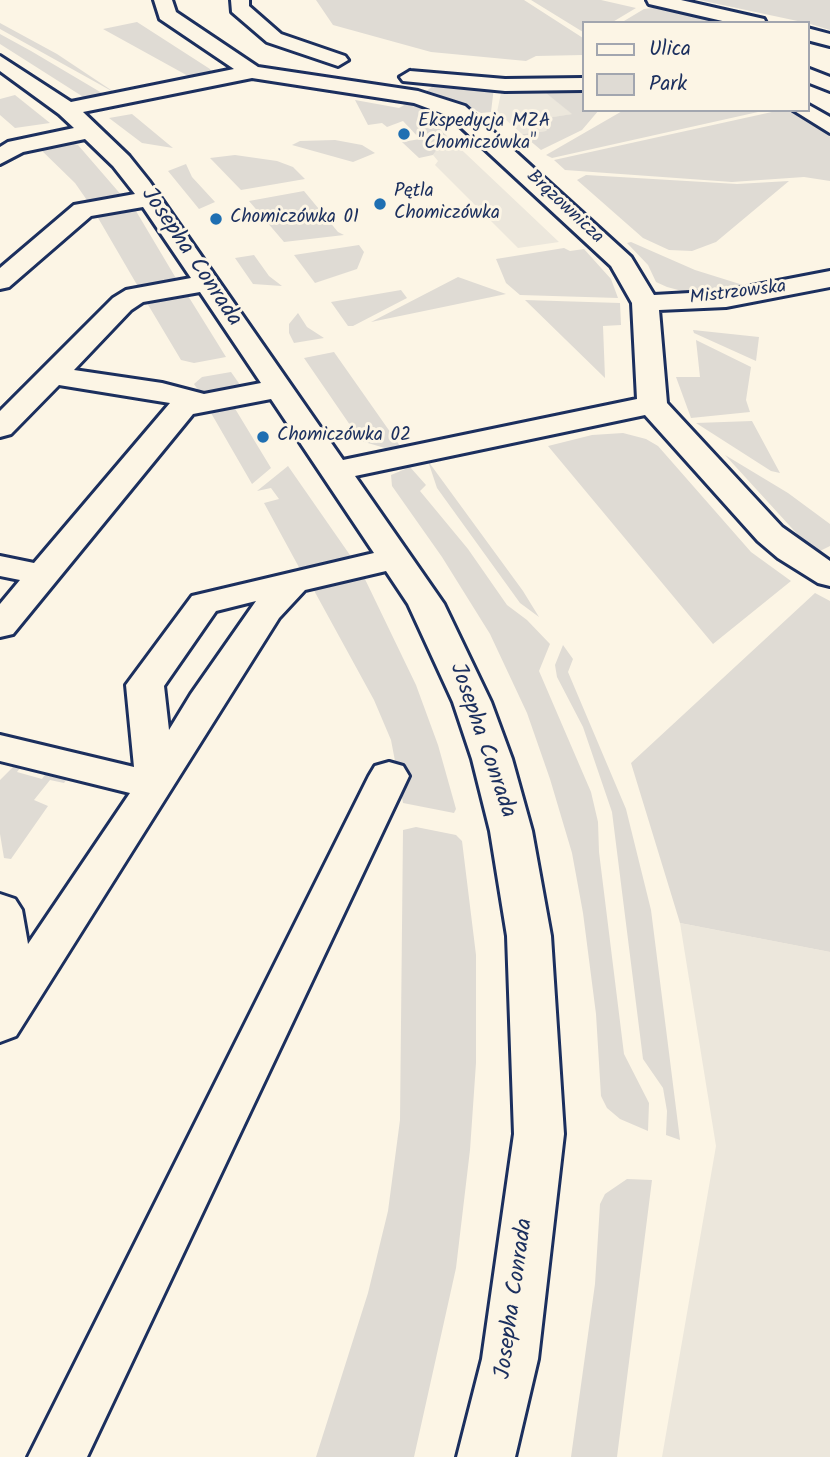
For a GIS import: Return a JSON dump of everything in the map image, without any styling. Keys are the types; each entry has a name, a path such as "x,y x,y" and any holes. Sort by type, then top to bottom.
{"street":[{"name":"Brązownicza","path":"163,0 167,15 252,72"},
{"path":"240,0 239,8 259,27 290,45 370,69 485,84 582,84"},
{"path":"664,2 748,21"},
{"path":"205,41 259,27"},
{"path":"809,35 830,40"},
{"path":"310,79 338,61"},
{"name":"Josepha Conrada","path":"0,62 67,109 121,161 150,199 426,604 451,653 484,737 512,831 529,936 539,1134 510,1359 486,1457"},
{"name":"Brązownicza","path":"67,109 252,72 418,97 457,111 622,262 645,303 652,405"},
{"path":"809,75 830,85"},
{"path":"806,112 830,126"},
{"path":"0,157 20,145 91,131"},
{"path":"0,281 83,210 150,199"},
{"name":"Mistrzowska","path":"645,303 726,299 830,279"},
{"path":"0,428 122,304 135,296 206,283"},
{"path":"52,375 162,392 199,402"},
{"path":"0,626 183,407 281,388"},
{"path":"336,471 652,405 770,534 790,551 830,576"},
{"path":"156,786 145,685 204,603 397,558"},
{"path":"0,566 43,575"},
{"path":"7,1011 156,786 222,677 267,611 295,580"},
{"path":"0,748 156,786"},
{"path":"57,1457 389,776"},
{"path":"0,910 7,1011"}],"shaded area":[{"path":"502,88 542,90 573,114 541,119 550,127 546,131 522,134 497,112"},
{"path":"447,136 559,242 518,248 435,165 438,161 433,155"},
{"path":"680,923 830,952 830,1457 662,1457 716,1146"}],"green space":[{"path":"316,0 524,0 582,37 582,55 536,56 526,61 431,52 333,25"},
{"path":"531,0 601,0 636,8 614,21 582,21 582,31"},
{"path":"699,0 830,0 830,30 809,24 809,21 798,21"},
{"path":"661,7 726,21 624,21 644,9"},
{"path":"137,22 211,71 190,77 103,29"},
{"path":"0,23 57,54 117,94 0,29"},
{"path":"0,34 107,96 85,98 0,44"},
{"path":"437,83 494,87 491,112 481,113 462,103 425,92"},
{"path":"582,86 582,112 597,112 582,130 541,150 522,134 546,131 549,126 540,119 572,114 542,90 544,87"},
{"path":"15,95 50,123 15,128 0,115 0,99"},
{"path":"355,100 399,108 408,103 435,111 448,119 432,121 447,136 433,155 419,158 402,142 420,139 403,121 387,127 382,123 368,125"},
{"path":"621,112 758,112 552,158 546,155"},
{"path":"772,112 800,112 830,130 830,181 804,177 732,182 565,170 554,160"},
{"path":"132,114 173,148 142,143 109,118"},
{"path":"335,140 362,145 375,153 353,162 292,145 300,141"},
{"path":"64,142 78,145 123,197 91,206 75,183 38,147"},
{"path":"235,155 277,161 293,167 305,179 241,190 210,158"},
{"path":"186,164 192,177 215,202 199,209 168,171"},
{"path":"586,175 737,184 789,181 716,242 692,251 669,250 643,238 577,180"},
{"path":"304,191 338,232 344,235 284,242 249,201"},
{"path":"133,206 177,280 169,286 140,290 94,211"},
{"path":"631,242 695,270 743,285 682,291 667,287 656,282 648,265 627,243"},
{"path":"359,245 364,252 357,269 315,283 294,255"},
{"path":"564,248 570,251 584,249 611,279 618,298 520,295 506,283 496,259"},
{"path":"254,255 269,276 282,286 253,284 235,258"},
{"path":"458,277 506,294 371,322"},
{"path":"401,290 407,298 353,326 348,326 331,302"},
{"path":"185,291 226,357 194,363 181,360 144,298"},
{"path":"525,300 620,303 621,325 603,326 605,378"},
{"path":"298,313 307,327 324,338 294,343 289,333 289,324"},
{"path":"693,330 759,337 756,361 694,333"},
{"path":"696,340 751,367 746,400 750,412 691,418 676,377 700,377"},
{"path":"334,352 400,446 385,448 361,441 304,358"},
{"path":"231,372 243,389 202,396 194,384 202,377"},
{"path":"231,402 271,468 252,484 207,406"},
{"path":"752,421 780,473 771,471 696,423"},
{"path":"623,433 646,439 658,446 751,552 791,581 713,644 548,446 592,435"},
{"path":"725,455 788,493 830,524 830,546 820,551 799,536"},
{"path":"428,461 539,617 520,603 437,488"},
{"path":"288,466 352,558 301,571 264,503 279,499 271,488 257,491"},
{"path":"410,467 426,485 420,491 468,549 507,605 527,620 550,644 539,671 591,792 598,822 599,852 624,1054 649,1103 648,1131 620,1119 607,1108 601,1096 596,1014 583,913 572,853 550,779 527,713 490,634 442,557 392,486 391,475"},
{"path":"363,575 416,685 438,745 456,809 454,813 403,803 391,740 374,700 311,585"},
{"path":"815,593 830,601 830,952 680,923 631,763"},
{"path":"563,645 573,659 568,672 626,809 651,910 680,1140 666,1135 667,1111 663,1088 643,1059 612,812 583,727 557,677 555,665"},
{"path":"23,764 17,772 42,779 48,770 69,776 64,783 50,780 34,800 48,806 11,859 4,858 0,834 0,780 13,767"},
{"path":"416,827 456,835 462,841 476,955 476,1063 470,1150 456,1268 414,1457 316,1457 368,1293 388,1211 400,1120 403,830"},
{"path":"627,1179 652,1180 617,1457 571,1457 595,1284 600,1204 605,1194"}],"place":[{"name":"Ekspedycja MZA \"Chomiczówka\"","path":"404,134"},
{"name":"Pętla Chomiczówka","path":"380,204"},
{"name":"Chomiczówka 01","path":"216,219"},
{"name":"Chomiczówka 02","path":"263,437"}]}
